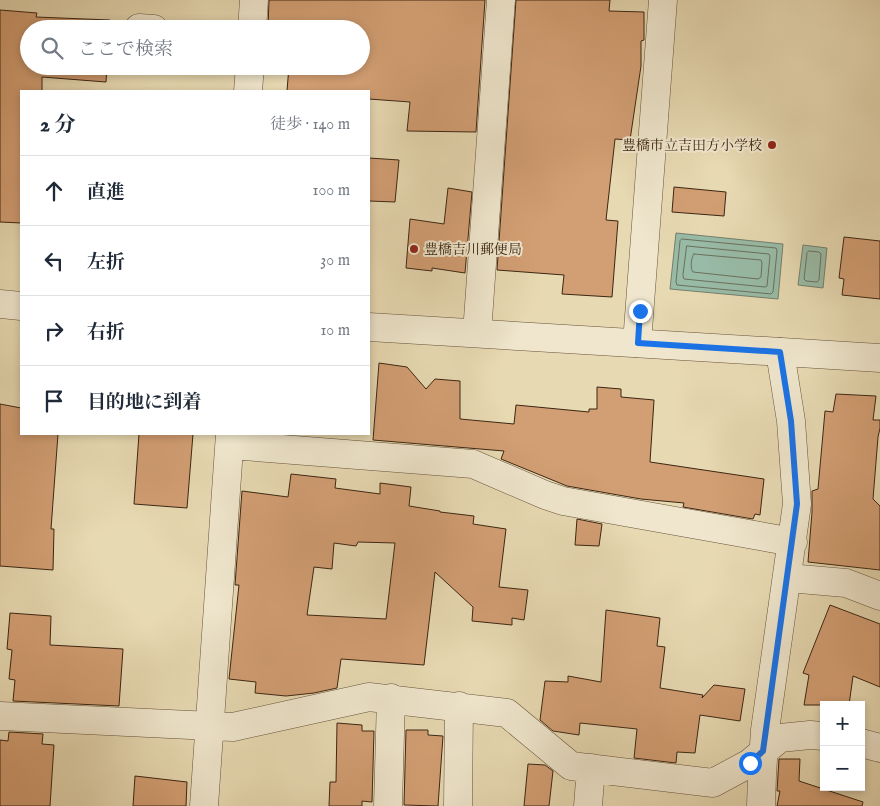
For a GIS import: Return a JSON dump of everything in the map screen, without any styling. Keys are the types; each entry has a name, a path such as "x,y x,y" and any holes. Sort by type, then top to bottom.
{"street":[{"path":"253,20 254,0"},
{"path":"477,334 501,0"},
{"path":"638,343 663,0"},
{"path":"248,90 249,75"},
{"path":"0,304 20,306"},
{"path":"370,327 880,358"},
{"path":"761,806 763,751 797,504 791,421 780,352"},
{"path":"204,806 230,439 473,464 563,501 793,542"},
{"path":"788,578 846,583 880,596"},
{"path":"0,716 233,727 369,697 390,698 507,713 571,766 714,783 750,763 780,738 820,736"},
{"path":"388,806 390,698"},
{"path":"458,806 459,706"},
{"path":"865,744 880,748"},
{"path":"588,806 591,768"}],"water":[{"path":"676,233 783,244 778,299 670,289"},
{"path":"803,245 827,248 823,288 798,285"}],"building":[{"path":"269,0 485,0 476,132 407,131 410,102 370,99 370,90 287,90 288,75 370,75 370,20 268,20"},
{"path":"516,0 610,0 609,11 644,12 644,40 641,41 641,66 630,140 615,139 606,220 618,221 612,297 562,294 564,275 497,270"},
{"path":"0,10 37,13 36,17 110,20 20,20 20,75 106,75 106,82 42,77 42,90 20,90 20,223 0,222"},
{"path":"370,158 399,160 395,202 370,201"},
{"path":"674,187 726,192 724,216 672,212"},
{"path":"448,188 472,192 465,273 432,268 432,271 406,268 410,219 444,224"},
{"path":"844,237 880,241 880,299 842,295 844,279 839,278"},
{"path":"379,363 407,367 426,389 435,379 460,381 460,419 514,424 516,405 589,412 589,409 597,409 597,387 621,389 621,397 654,400 650,462 764,479 760,515 755,514 753,519 683,507 684,503 641,499 567,486 501,459 504,451 373,440"},
{"path":"836,394 876,396 873,420 880,420 880,428 873,499 880,506 880,570 808,562 812,491 818,489 825,411 833,412"},
{"path":"0,404 20,408 20,435 58,435 51,529 54,529 53,570 0,566"},
{"path":"139,435 193,435 187,508 134,504"},
{"path":"291,474 336,479 335,488 380,494 380,483 411,487 409,506 474,516 473,524 506,529 499,587 528,590 524,620 512,618 512,625 472,621 473,607 435,572 424,665 341,659 337,688 286,696 255,693 256,682 229,679 239,585 235,585 242,491 288,497","holes":["358,542 395,543 386,619 307,615 314,567 332,569 334,543 356,546"]},
{"path":"577,519 602,524 599,546 575,545"},
{"path":"830,605 880,624 880,687 853,676 850,701 820,701 820,705 804,705 809,675 803,673"},
{"path":"606,610 660,618 657,646 665,647 660,688 703,695 702,698 714,685 745,689 740,721 700,715 695,753 677,752 676,763 634,758 637,729 580,723 579,735 553,731 540,720 545,681 568,682 568,676 601,682"},
{"path":"10,613 51,616 50,645 123,649 119,706 13,701 15,680 9,679 12,650 7,649"},
{"path":"337,723 362,725 362,731 374,731 372,802 362,801 362,806 329,806 330,782 336,782"},
{"path":"406,730 428,730 428,735 443,736 438,806 404,805"},
{"path":"9,732 43,734 42,744 54,745 50,806 0,806 0,740 8,741"},
{"path":"779,759 800,759 799,781 820,788 820,791 829,791 863,802 862,806 777,806 780,791 777,791"},
{"path":"528,764 545,765 553,771 549,806 524,806"},
{"path":"135,776 187,782 186,806 133,806"}],"place":[{"name":"豊橋市立吉田方小学校","path":"772,145"},
{"name":"豊橋吉川郵便局","path":"414,249"}],"route":[{"path":"640,311 638,343 780,352 791,421 797,504 763,751 750,763"}]}
